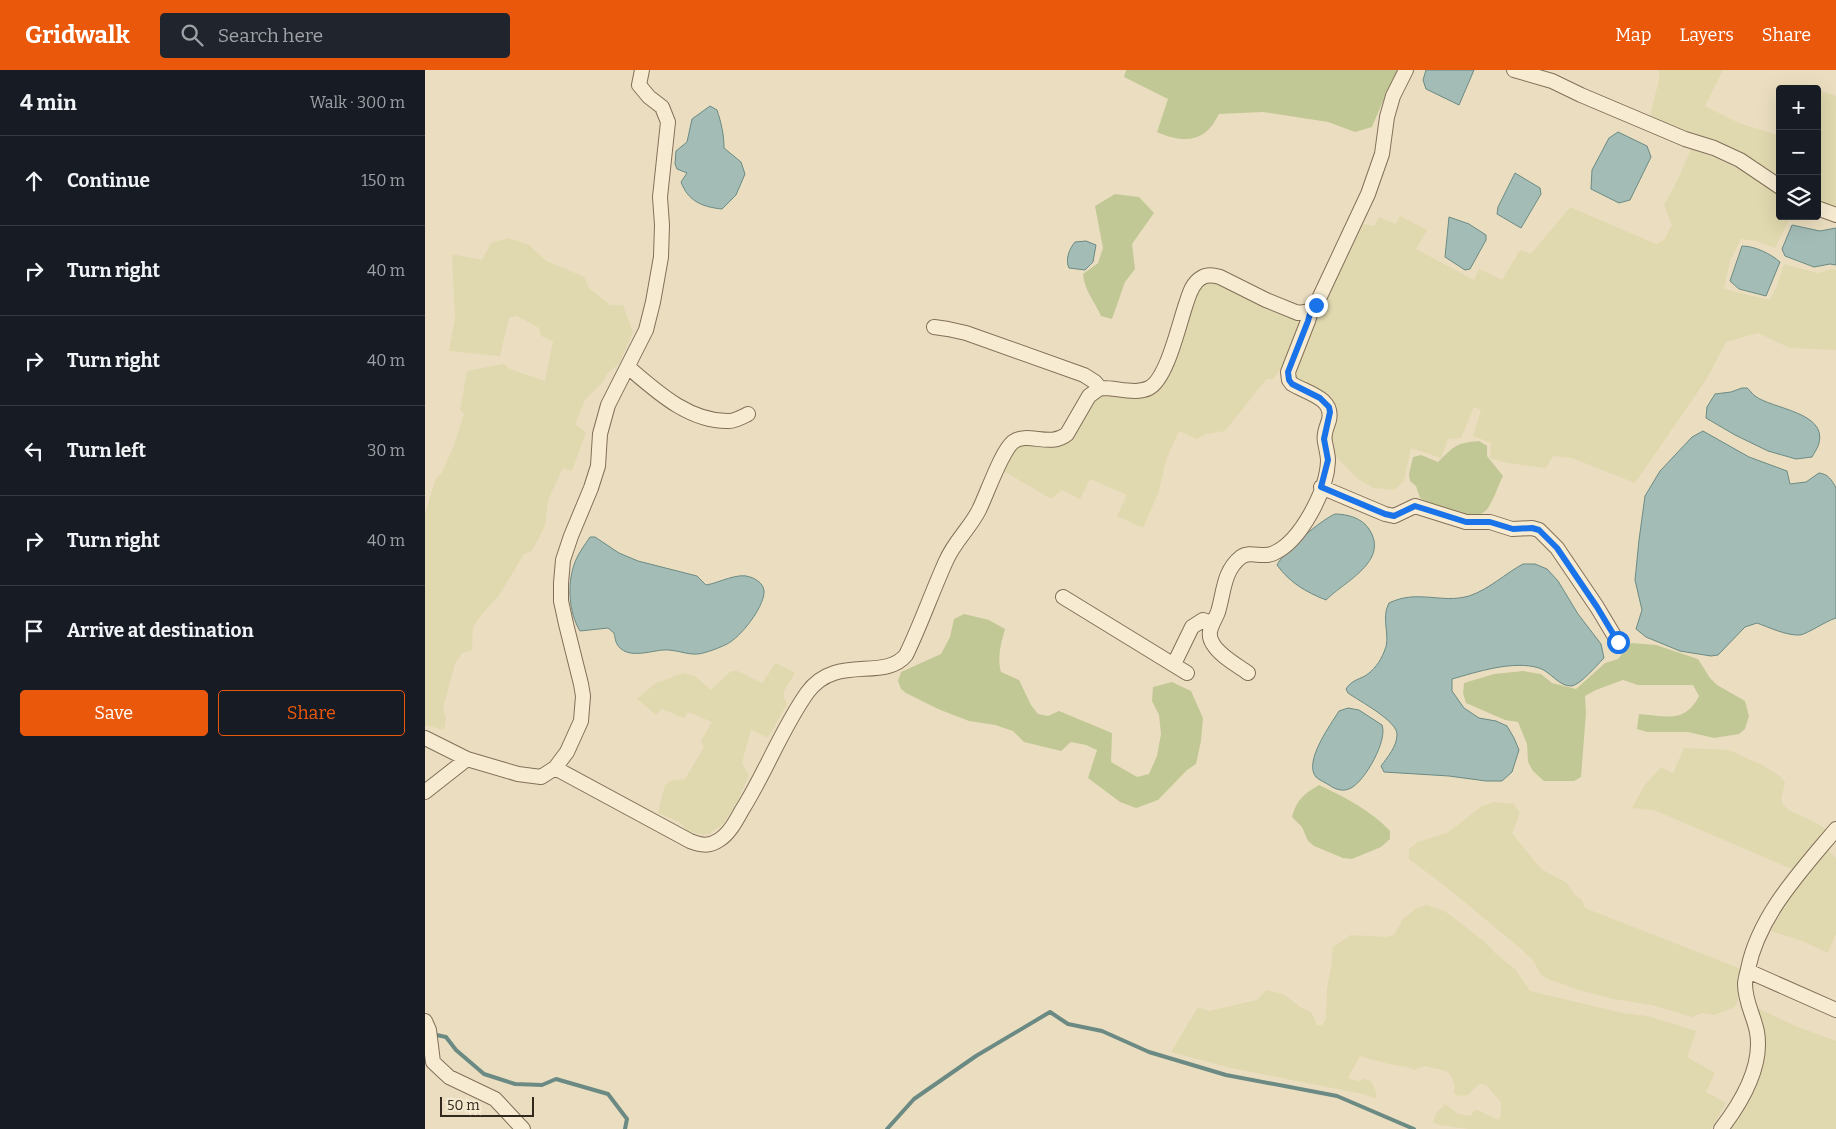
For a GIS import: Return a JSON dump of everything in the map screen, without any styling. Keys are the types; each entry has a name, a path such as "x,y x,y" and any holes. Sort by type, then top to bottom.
{"street":[{"path":"425,738 467,759 518,774 541,777 555,768 567,752 581,721 583,712 581,684 561,601 563,560 598,466 600,434 608,405 646,330 661,257 662,225 660,197 667,122 662,107 649,97 639,85 642,70"},
{"path":"1248,673 1226,658 1212,644 1209,632 1217,612 1225,582 1231,569 1241,557 1248,554 1267,556 1276,553 1304,525 1315,508 1328,460 1324,439 1330,412 1329,407 1320,398 1292,384 1289,380 1288,372 1311,310 1326,287 1368,194 1382,154 1387,117 1393,96 1406,70"},
{"path":"1514,70 1552,81 1685,139 1714,148 1740,160 1776,184"},
{"path":"1821,209 1836,215"},
{"path":"555,768 690,841 708,845 721,839 746,805 763,775 784,730 815,683 823,677 836,672 857,668 878,668 896,664 906,655 946,560 978,511 1010,446 1014,442 1026,438 1049,440 1063,438 1089,396 1100,388 1142,391 1155,385 1164,371 1191,290 1200,278 1212,274 1298,313 1311,310"},
{"path":"934,327 966,334 1084,375 1095,382 1100,388"},
{"path":"628,367 643,382 667,400 693,414 711,419 731,421 747,414"},
{"path":"1321,487 1394,516 1415,506 1466,522 1490,522 1513,529 1532,528 1539,530 1557,548 1618,642"},
{"path":"1063,597 1187,673"},
{"path":"1174,664 1193,627 1203,620 1212,623"},
{"path":"425,792 467,759"},
{"path":"1721,1129 1738,1107 1750,1081 1759,1044 1747,1000 1745,984 1751,956 1775,906 1836,829"},
{"path":"1748,971 1836,1010"},
{"path":"425,1021 429,1030 433,1062 449,1077 495,1099 523,1129"}],"shaded area":[{"path":"1659,70 1723,70 1705,106 1739,123 1776,135 1776,180 1650,115 1659,80"},
{"path":"1821,91 1836,96 1836,211 1821,205"},
{"path":"1691,149 1745,172 1776,191 1776,220 1789,220 1775,248 1757,241 1741,239 1730,261 1724,289 1769,300 1776,288 1784,264 1818,273 1832,269 1836,270 1836,350 1790,348 1758,333 1726,342 1706,380 1635,483 1572,458 1553,456 1546,468 1507,463 1490,458 1491,443 1473,436 1481,410 1474,407 1461,438 1448,439 1441,458 1411,448 1404,481 1394,490 1373,488 1357,478 1334,455 1329,437 1335,411 1298,382 1294,377 1295,369 1312,324 1363,224 1374,226 1379,217 1396,224 1400,216 1427,230 1416,249 1474,280 1479,269 1502,280 1520,250 1531,254 1570,207 1656,244 1664,240 1672,225 1664,205"},
{"path":"509,238 529,245 546,261 585,277 588,287 610,305 623,305 633,332 619,364 607,373 603,382 585,400 575,424 586,432 572,471 563,468 548,500 545,526 532,551 524,554 500,594 473,627 472,650 462,653 455,664 443,708 446,718 444,730 425,725 425,514 436,478 441,474 453,448 464,414 460,410 467,371 503,364 510,369 545,381 553,341 541,336 539,328 517,316 509,318 500,356 449,351 455,319 452,254 482,260 491,243"},
{"path":"1210,278 1298,318 1299,323 1284,364 1273,379 1267,379 1225,431 1206,434 1197,439 1179,431 1166,460 1159,491 1143,528 1117,516 1127,495 1090,479 1080,499 1062,490 1051,499 1002,470 1016,444 1056,445 1099,392 1147,394 1196,291"},
{"path":"776,663 795,673 784,691 787,704 768,738 751,730 742,763 749,775 737,802 723,824 709,834 703,835 688,831 679,822 658,813 665,785 673,780 685,779 704,747 701,741 712,722 688,712 684,718 662,709 656,715 637,699 656,683 683,673 695,676 711,690 731,671 737,671 762,683"},
{"path":"1684,748 1729,750 1764,766 1781,777 1785,783 1781,799 1783,805 1790,811 1813,821 1829,831 1794,870 1654,810 1632,808 1644,786 1661,767 1673,773"},
{"path":"1495,802 1514,804 1520,813 1512,833 1541,869 1567,883 1574,894 1582,900 1585,908 1741,969 1737,977 1738,1000 1735,1007 1714,1015 1702,1013 1692,1017 1652,1005 1613,999 1551,980 1541,975 1533,960 1520,948 1409,859 1409,849 1418,842 1447,833 1482,806"},
{"path":"1829,851 1836,858 1836,934 1828,953 1802,941 1771,931 1789,898 1807,872"},
{"path":"1427,905 1446,912 1485,942 1496,954 1515,969 1530,991 1622,1013 1648,1016 1696,1031 1687,1057 1715,1073 1706,1092 1726,1103 1711,1129 1469,1129 1439,1125 1433,1122 1437,1112 1445,1104 1458,1114 1471,1116 1475,1109 1499,1120 1501,1102 1486,1085 1479,1084 1468,1095 1457,1096 1454,1093 1455,1086 1450,1074 1446,1071 1424,1066 1414,1070 1360,1056 1348,1078 1358,1081 1364,1079 1371,1081 1376,1091 1376,1099 1363,1094 1231,1068 1171,1052 1198,1007 1209,1011 1257,1000 1266,990 1285,995 1300,1007 1311,1012 1317,1025 1322,1025 1326,1019 1327,989 1333,947 1351,935 1385,937 1394,935 1403,919 1417,908"},
{"path":"1755,1007 1798,1027 1836,1041 1836,1129 1727,1129 1763,1058 1765,1039"}],"green space":[{"path":"1126,70 1401,70 1388,89 1372,127 1355,132 1328,122 1263,112 1219,114 1207,131 1195,138 1182,139 1169,137 1157,132 1168,99 1124,77"},
{"path":"1115,194 1139,197 1154,213 1132,244 1135,269 1125,282 1112,319 1101,316 1088,291 1083,274 1098,263 1103,248 1095,206"},
{"path":"1479,441 1487,446 1487,456 1503,476 1488,508 1481,514 1464,516 1454,514 1420,498 1416,486 1410,481 1409,474 1413,457 1421,455 1438,462 1456,446"},
{"path":"964,614 989,620 1005,629 999,656 1001,672 1019,680 1031,705 1038,714 1048,716 1059,711 1112,733 1111,762 1137,777 1149,774 1157,756 1161,734 1159,715 1152,701 1153,687 1172,682 1191,691 1203,718 1196,764 1187,770 1158,800 1136,808 1120,802 1088,778 1097,750 1086,745 1071,742 1061,751 1024,742 1013,731 995,725 969,721 938,709 906,693 901,689 898,681 901,672 941,654 950,637 954,619"},
{"path":"1631,643 1656,645 1698,659 1710,678 1717,685 1745,701 1749,716 1745,729 1739,734 1714,738 1688,732 1647,732 1637,729 1639,714 1666,717 1681,715 1693,705 1699,696 1693,685 1638,685 1623,680 1585,696 1586,713 1581,777 1574,781 1544,781 1533,771 1528,762 1527,744 1518,722 1505,720 1466,703 1463,693 1464,683 1494,674 1523,671 1541,674 1552,683 1576,689 1605,663 1618,659"},
{"path":"1319,785 1366,810 1390,831 1390,839 1381,847 1352,859 1343,858 1314,846 1308,841 1302,827 1292,817 1296,806 1302,798"}],"water":[{"path":"1426,70 1474,70 1459,105 1426,89 1423,80"},
{"path":"710,106 717,110 722,128 724,148 741,162 745,174 736,195 722,209 702,205 692,198 681,182 687,173 677,169 675,164 676,151 687,142 692,119"},
{"path":"1618,132 1647,146 1651,157 1630,200 1619,203 1591,189 1592,170 1609,138"},
{"path":"1515,173 1540,188 1541,194 1521,228 1497,214 1498,207"},
{"path":"1449,217 1469,224 1486,235 1486,240 1470,269 1465,270 1445,257"},
{"path":"1792,225 1820,231 1836,228 1836,265 1830,264 1814,267 1785,256 1782,249"},
{"path":"1086,241 1096,245 1093,262 1085,270 1069,268 1069,251 1075,242"},
{"path":"1742,246 1763,251 1780,262 1766,296 1739,289 1730,281"},
{"path":"1747,388 1763,400 1807,418 1815,424 1819,433 1819,443 1812,457 1796,459 1768,451 1706,418 1707,407 1715,394 1731,392"},
{"path":"1703,431 1749,457 1787,471 1790,484 1806,482 1819,473 1831,480 1836,488 1836,618 1800,635 1784,633 1757,623 1745,627 1718,655 1711,656 1680,651 1646,637 1636,629 1642,610 1635,580 1645,496 1660,471 1692,437"},
{"path":"1335,514 1354,517 1366,525 1374,540 1374,551 1370,561 1363,569 1326,600 1299,586 1287,577 1277,565 1303,536"},
{"path":"590,537 595,537 619,553 638,561 697,576 706,585 740,576 753,578 763,587 763,599 756,614 745,629 733,640 716,649 698,654 667,650 638,653 626,652 617,644 614,633 608,628 580,631 573,616 570,599 570,581 577,558"},
{"path":"1523,564 1535,564 1547,569 1558,581 1578,614 1601,644 1604,658 1576,685 1572,686 1559,682 1539,668 1518,665 1495,668 1452,679 1452,691 1464,708 1479,718 1496,721 1507,726 1514,738 1519,750 1512,772 1502,781 1384,772 1381,766 1397,739 1396,730 1385,718 1348,693 1346,689 1352,682 1371,671 1382,656 1387,640 1386,615 1389,603 1410,597 1459,598 1469,596 1483,590"},
{"path":"1348,708 1359,710 1382,725 1383,732 1379,750 1369,769 1357,784 1351,788 1340,790 1316,777 1313,770 1313,762 1320,743 1339,711"}],"waterway":[{"path":"887,1129 914,1099 976,1056 1050,1012 1068,1024 1102,1031 1149,1052 1226,1075 1337,1096 1414,1129"},
{"path":"432,1034 446,1037 456,1050 484,1074 515,1084 542,1085 556,1079 608,1094 627,1119 625,1129"}],"route":[{"path":"1316,305 1311,310 1288,372 1289,380 1292,384 1320,398 1329,407 1330,412 1324,439 1328,460 1321,487 1394,516 1415,506 1466,522 1490,522 1505,528 1532,528 1539,530 1557,548 1618,642"}]}
